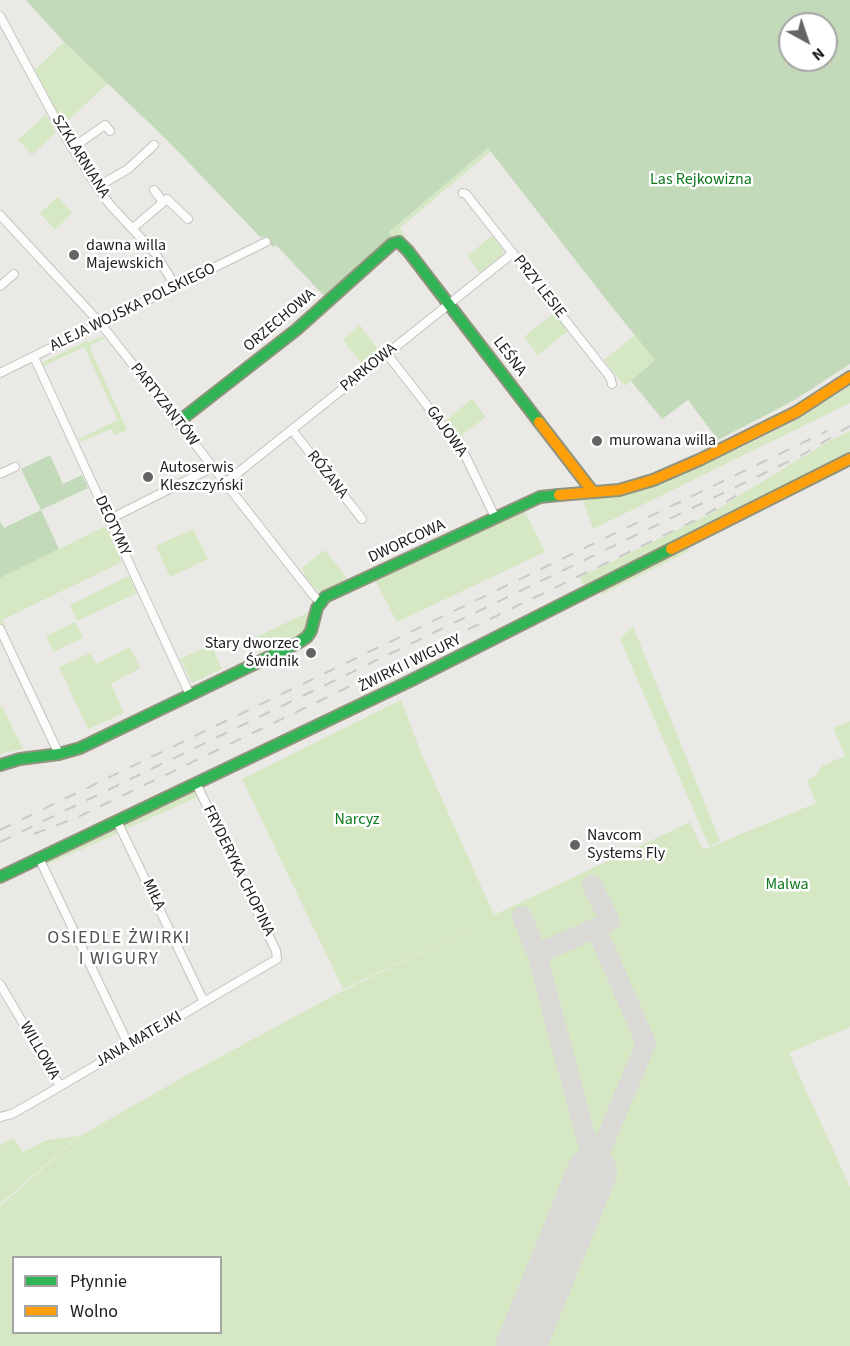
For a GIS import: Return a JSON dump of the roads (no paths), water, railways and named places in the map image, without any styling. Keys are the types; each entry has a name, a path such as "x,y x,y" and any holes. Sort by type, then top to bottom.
{"street":[{"name":"SZKLARNIANA","path":"0,16 72,148 97,188 155,253 176,287"},
{"path":"72,148 105,125 110,131"},
{"path":"97,188 128,169 154,145"},
{"path":"154,190 163,202"},
{"name":"PRZY LESIE","path":"463,193 610,377 612,384"},
{"path":"133,228 167,199 188,219"},
{"name":"PARTYZANTÓW","path":"0,215 101,324 320,602"},
{"name":"ALEJA WOJSKA POLSKIEGO","path":"0,373 266,242"},
{"name":"LEŚNA","path":"399,242 450,304 593,492"},
{"name":"ORZECHOWA","path":"178,422 296,330 392,244 399,242"},
{"name":"PARKOWA","path":"225,483 513,254"},
{"path":"0,286 14,274"},
{"name":"GAJOWA","path":"387,354 464,453 495,517"},
{"name":"DEOTYMY","path":"34,357 190,695"},
{"name":"DWORCOWA","path":"320,602 329,595 540,497 618,490 674,471 796,412 850,377"},
{"name":"RÓŻANA","path":"292,430 362,519"},
{"name":"ŻWIRKI I WIGURY","path":"0,876 421,675 850,459"},
{"name":"ŻWIRKI I WIGURY","path":"829,470 850,466"},
{"path":"0,474 15,467"},
{"path":"108,520 213,467"},
{"path":"0,765 80,748 304,639 310,634 320,602"},
{"path":"0,629 59,754"},
{"name":"FRYDERYKA CHOPINA","path":"196,783 276,951 277,959"},
{"name":"MIŁA","path":"117,821 204,1002"},
{"path":"39,858 129,1046"},
{"name":"JANA MATEJKI","path":"0,1117 12,1114 277,959"},
{"name":"WILLOWA","path":"0,984 60,1086"}],"railway":[{"path":"0,842 802,455 850,426"},
{"path":"0,830 827,431"},
{"path":"34,834 78,817 702,517 744,491"}],"place":[{"name":"dawna willa Majewskich","path":"74,255"},
{"name":"murowana willa","path":"597,441"},
{"name":"Autoserwis Kleszczyński","path":"148,477"},
{"name":"Stary dworzec Świdnik","path":"311,653"},
{"name":"Navcom Systems Fly","path":"575,845"}],"district":[{"name":"OSIEDLE ŻWIRKI I WIGURY","path":"119,949"}],"park label":[{"name":"Las Rejkowizna","path":"701,180"},
{"name":"Narcyz","path":"357,820"},
{"name":"Malwa","path":"787,885"}]}
